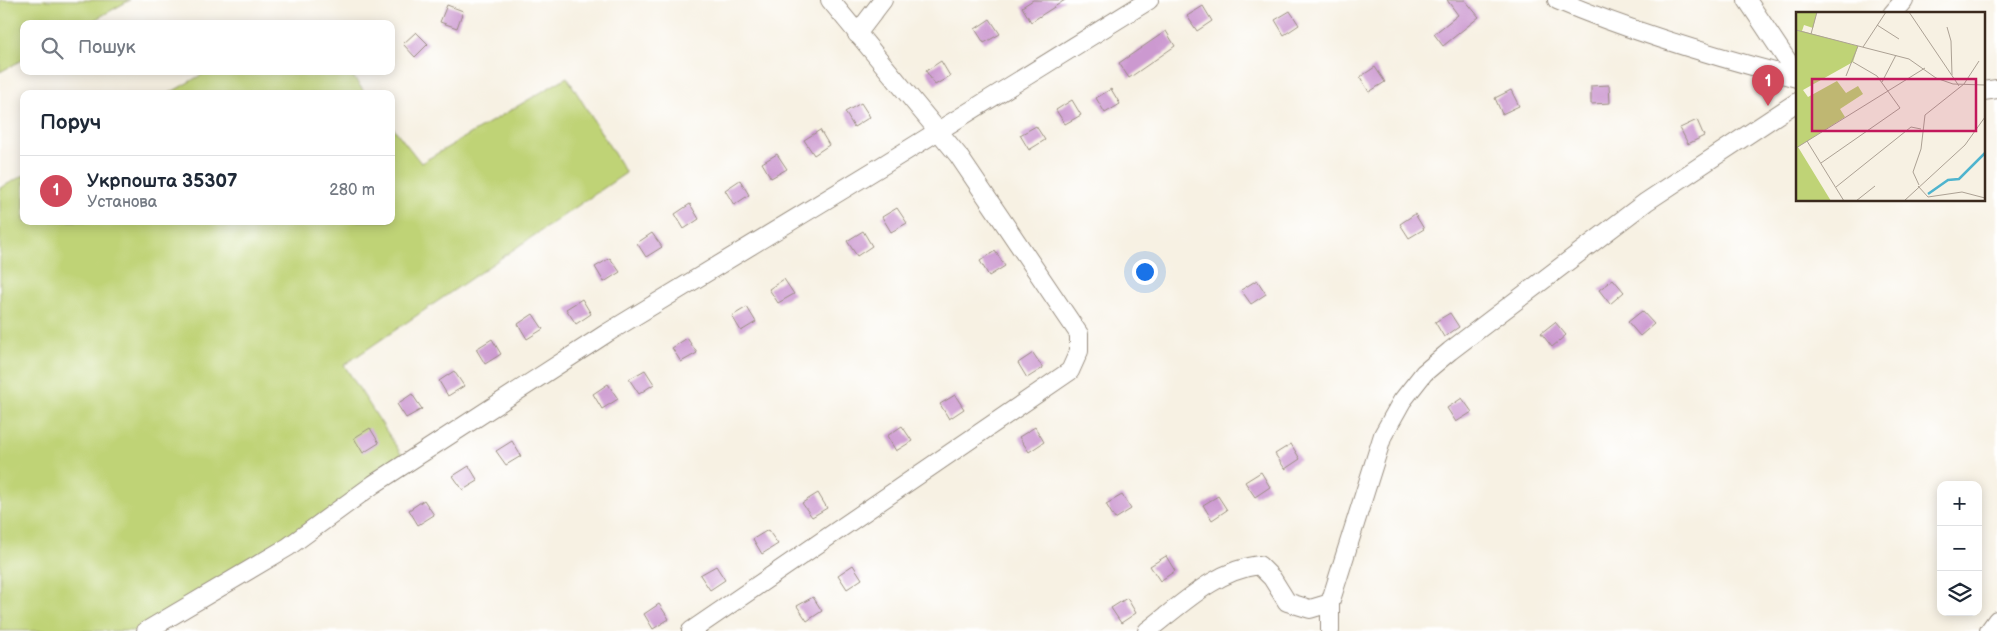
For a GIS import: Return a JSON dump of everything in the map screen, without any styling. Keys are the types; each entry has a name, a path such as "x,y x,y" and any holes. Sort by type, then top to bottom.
{"street":[{"path":"691,631 1070,371 1079,351 1079,334 958,155 830,0"},
{"path":"857,34 883,0"},
{"path":"146,631 288,548 374,484 607,333 1149,0"},
{"path":"1557,0 1585,12 1726,60 1796,76"},
{"path":"1747,0 1796,74"},
{"path":"1894,12 1904,0"},
{"path":"1984,91 1997,89"},
{"path":"1330,631 1330,603 1383,435 1402,401 1424,373 1465,339 1646,202 1796,103"},
{"path":"1147,631 1207,586 1243,567 1259,565 1272,578 1287,602 1310,609 1330,603"},
{"path":"1989,631 1997,620"}],"green space":[{"path":"0,0 130,0 94,20 20,20 20,61 0,72"},
{"path":"201,75 352,75 363,90 175,90"},
{"path":"567,77 626,173 344,365 407,463 146,631 0,631 0,188 20,177 20,225 395,225 395,130 421,163"}],"building":[{"path":"1033,0 1065,0 1031,22 1022,7"},
{"path":"1447,0 1465,0 1479,17 1443,46 1434,34 1458,15"},
{"path":"447,5 463,11 457,28 440,22"},
{"path":"1203,6 1212,21 1197,31 1187,16"},
{"path":"1290,11 1299,25 1284,35 1275,20"},
{"path":"990,19 1000,34 984,43 975,29"},
{"path":"1166,31 1175,46 1129,78 1119,63"},
{"path":"416,32 428,44 415,57 403,44"},
{"path":"941,61 950,76 935,85 926,71"},
{"path":"1375,67 1385,82 1369,92 1360,77"},
{"path":"1609,85 1610,103 1591,104 1591,86"},
{"path":"1111,89 1120,104 1105,113 1096,98"},
{"path":"1511,90 1519,106 1502,114 1495,98"},
{"path":"1072,100 1081,115 1065,124 1056,110"},
{"path":"861,103 870,117 854,127 845,112"},
{"path":"1697,120 1704,136 1688,144 1680,128"},
{"path":"1036,126 1045,140 1029,150 1020,135"},
{"path":"820,130 829,145 814,155 804,140"},
{"path":"777,154 787,169 771,178 762,163"},
{"path":"740,180 749,195 734,205 725,190"},
{"path":"690,204 699,219 684,229 675,214"},
{"path":"897,208 907,223 891,232 882,217"},
{"path":"1415,214 1424,229 1409,238 1400,224"},
{"path":"863,231 872,246 857,256 847,241"},
{"path":"652,233 662,247 646,257 637,243"},
{"path":"995,251 1005,266 989,276 980,261"},
{"path":"610,258 620,272 604,282 595,267"},
{"path":"784,279 794,294 778,303 769,289"},
{"path":"1613,279 1624,292 1610,304 1599,290"},
{"path":"1257,280 1266,294 1251,304 1241,290"},
{"path":"582,299 591,314 576,324 566,309"},
{"path":"747,307 756,322 741,331 732,316"},
{"path":"1642,311 1654,324 1640,336 1628,322"},
{"path":"1450,313 1459,327 1444,337 1435,322"},
{"path":"533,314 543,329 527,339 518,324"},
{"path":"1555,322 1566,335 1552,347 1541,333"},
{"path":"687,338 697,353 681,362 672,348"},
{"path":"492,339 501,354 485,364 476,349"},
{"path":"1033,353 1043,368 1027,378 1018,363"},
{"path":"645,370 654,384 639,394 629,379"},
{"path":"454,371 464,386 448,396 439,381"},
{"path":"608,384 618,399 602,409 593,394"},
{"path":"412,394 422,409 406,418 397,404"},
{"path":"955,395 964,409 949,419 940,404"},
{"path":"1462,398 1472,412 1456,422 1447,408"},
{"path":"902,426 912,441 896,451 887,436"},
{"path":"1035,427 1044,442 1029,452 1019,437"},
{"path":"370,428 379,443 363,453 354,438"},
{"path":"512,441 521,456 506,465 496,451"},
{"path":"1291,444 1300,459 1285,469 1275,454"},
{"path":"469,466 478,481 463,490 453,476"},
{"path":"1261,472 1270,487 1255,497 1245,482"},
{"path":"818,493 827,508 812,517 802,503"},
{"path":"1122,495 1131,509 1115,519 1106,504"},
{"path":"1218,496 1227,510 1212,520 1203,505"},
{"path":"424,500 434,515 418,525 409,510"},
{"path":"768,530 778,544 762,554 753,539"},
{"path":"1166,556 1175,571 1160,581 1150,566"},
{"path":"853,565 862,579 847,589 838,575"},
{"path":"716,566 725,580 710,590 700,575"},
{"path":"813,597 822,611 807,621 797,606"},
{"path":"1127,598 1136,613 1121,623 1111,608"},
{"path":"659,604 669,619 653,629 644,614"}],"place":[{"name":"Укрпошта 35307","path":"1768,106"}]}
